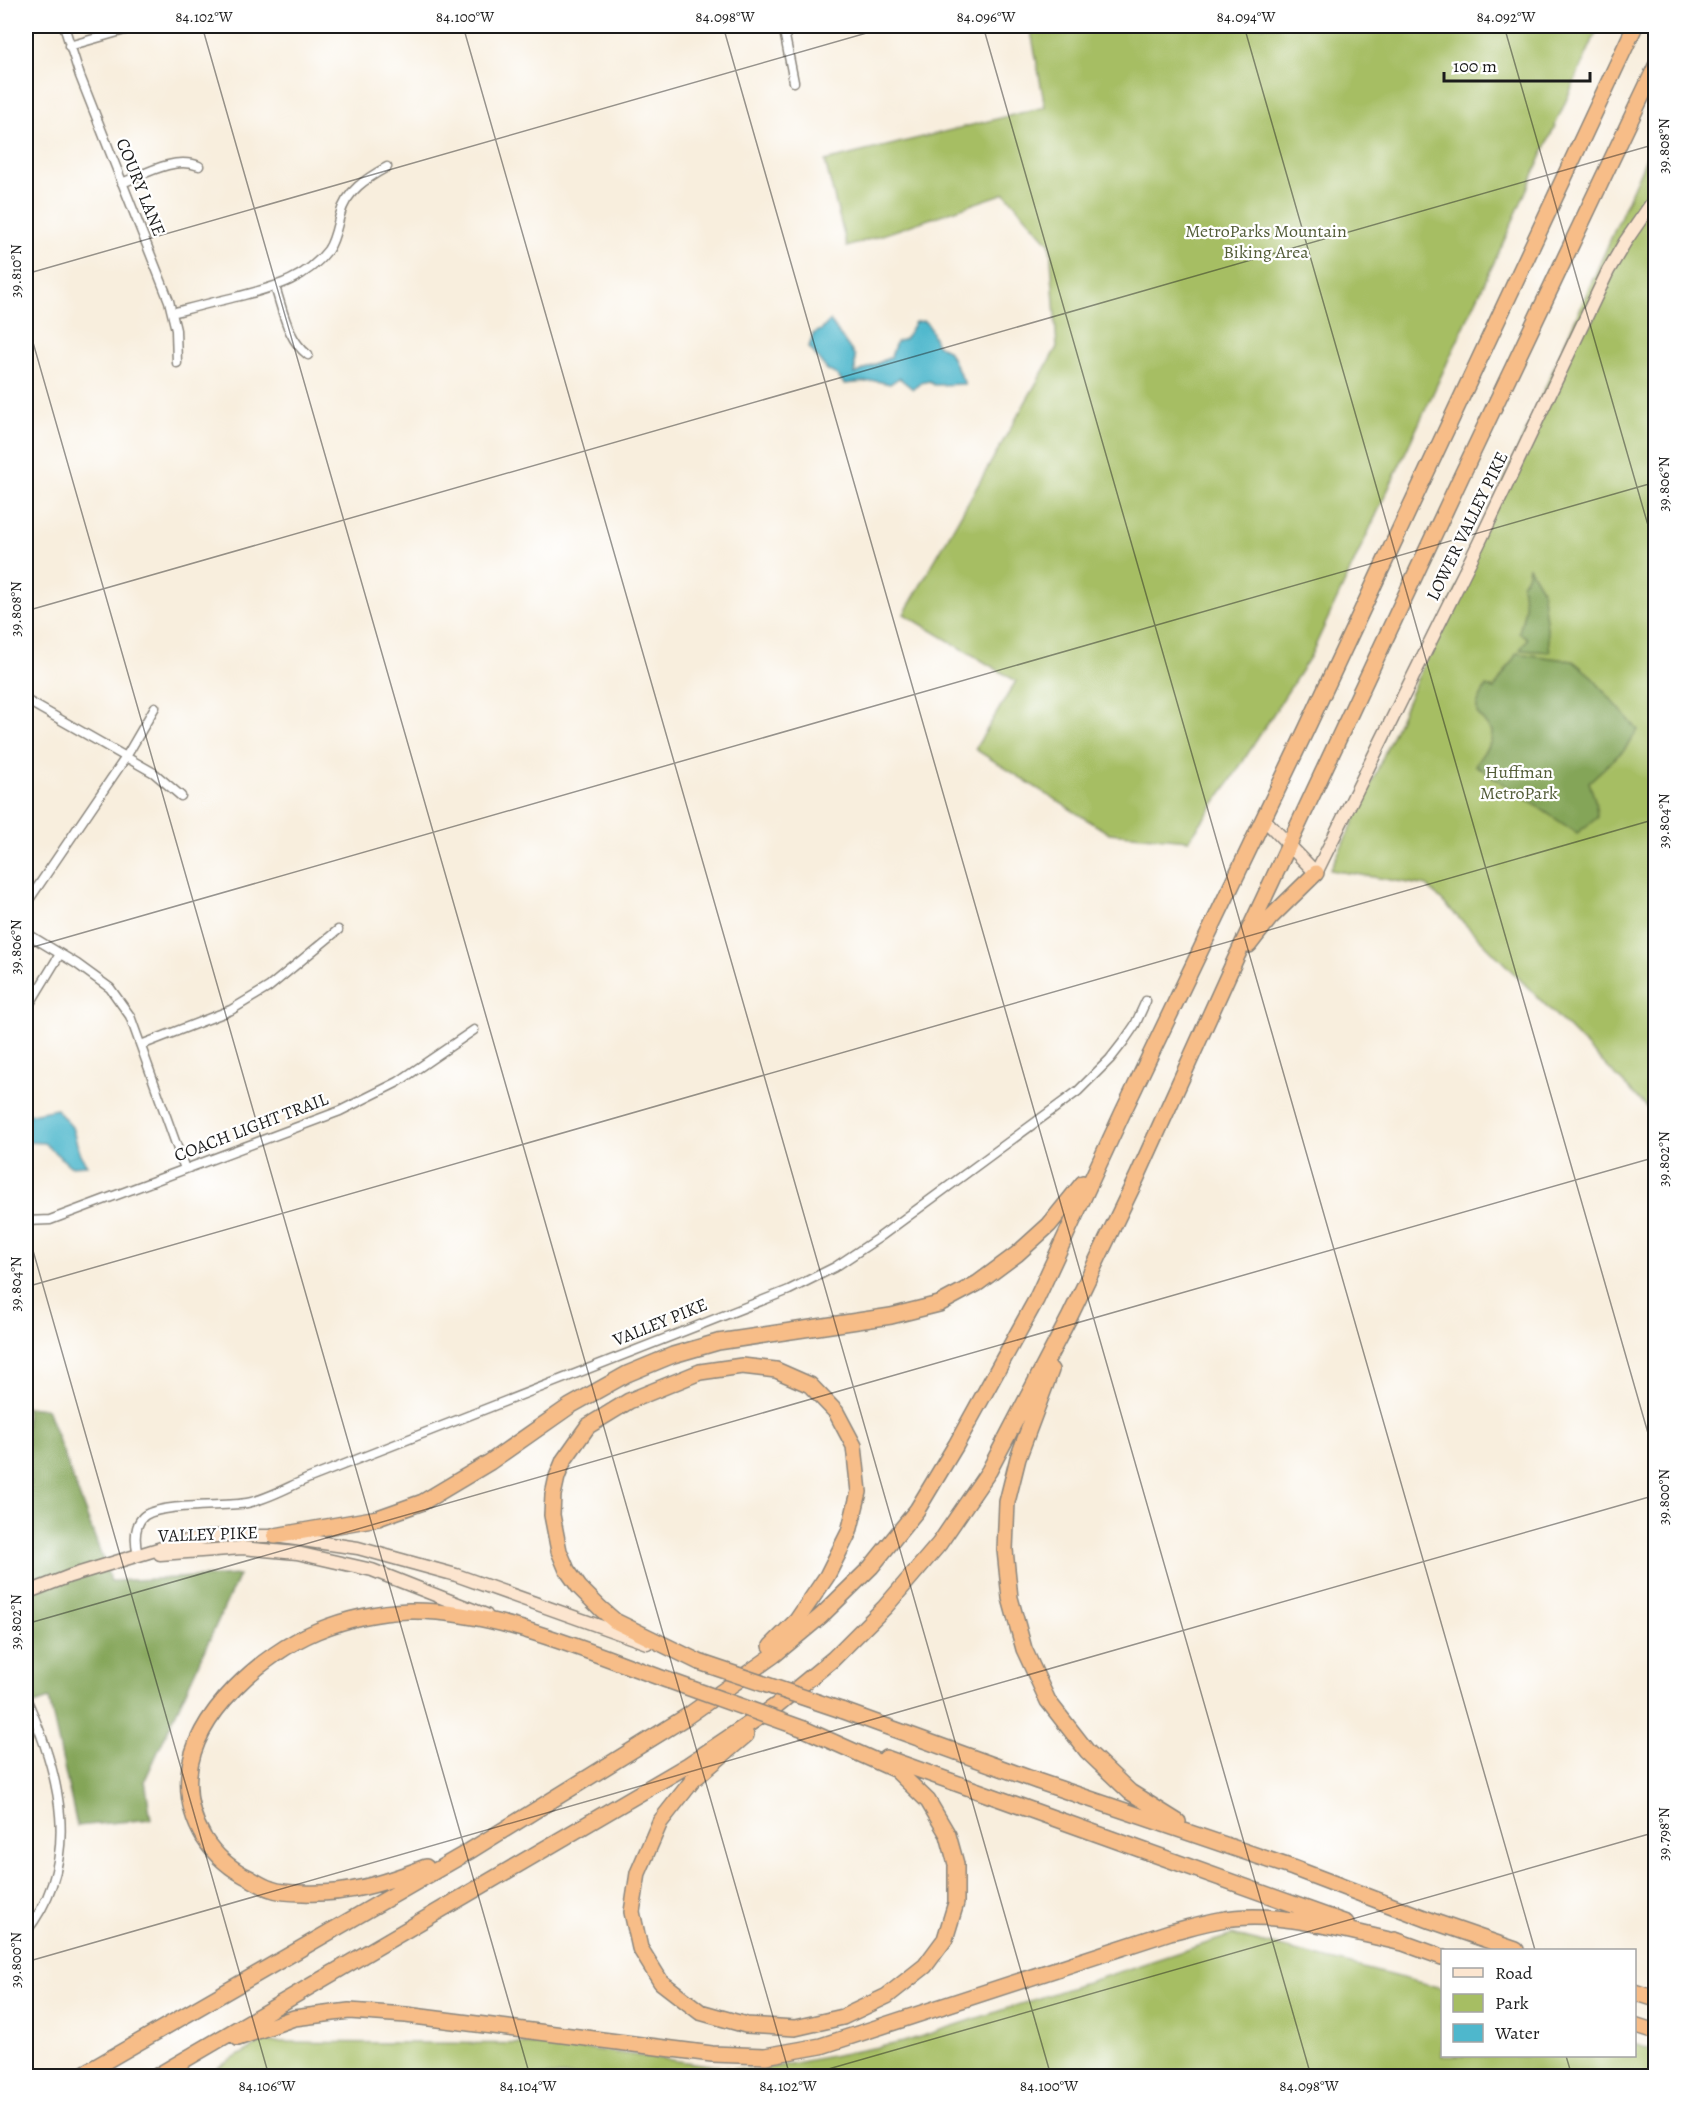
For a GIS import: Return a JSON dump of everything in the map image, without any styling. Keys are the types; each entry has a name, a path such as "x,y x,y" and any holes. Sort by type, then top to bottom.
{"highway":[{"path":"80,2076 468,1852 686,1717 774,1655 821,1616 871,1567 917,1510 956,1446 1036,1300 1635,26"},
{"path":"804,1729 896,1770 928,1801 948,1835 956,1864 956,1903 945,1940 925,1966 887,1996 843,2017 795,2028 746,2025 700,2012 661,1982 640,1948 632,1912 638,1873 660,1822 693,1780 735,1746 777,1705 833,1659 878,1615 939,1544 989,1471 1070,1316 1137,1177 1235,960 1656,66"},
{"path":"1235,960 1270,918 1316,873"},
{"path":"275,1536 378,1518 423,1502 490,1462 570,1406 627,1374 673,1355 718,1342 891,1316 939,1304 978,1283 1017,1254 1049,1225 1103,1156"},
{"path":"1070,1316 1018,1458 1006,1502 1005,1550 1010,1598 1024,1649 1048,1701 1087,1751 1130,1792 1201,1836"},
{"path":"724,1690 797,1620 827,1576 849,1532 860,1492 854,1446 836,1412 810,1385 776,1370 742,1366 700,1372 629,1401 588,1426 564,1460 557,1477 552,1515 559,1551 567,1570 579,1587 615,1621 699,1662 842,1710 1201,1836 1513,1949"},
{"path":"468,1852 391,1881 344,1892 315,1894 272,1890 235,1871 209,1846 192,1812 188,1792 189,1772 194,1751 221,1703 239,1684 260,1666 315,1632 363,1617 411,1611 444,1612 519,1628 1441,1956"},
{"path":"157,2076 688,1765 777,1705"},
{"path":"157,2076 256,2031 294,2018 349,2011 406,2015 712,2054 765,2056 821,2046 1170,1932 1221,1919 1267,1917 1403,1942"},
{"path":"1636,1992 1656,1999"},
{"path":"1636,2025 1656,2032"}],"street":[{"name":"COURY LANE","path":"64,26 69,46 172,313 177,340 177,363"},
{"path":"69,46 139,26"},
{"path":"783,26 794,82"},
{"path":"122,183 173,163 184,162 199,166"},
{"path":"172,313 275,287 300,276 316,264 330,248 341,211 348,198 359,185 387,167"},
{"name":"LOWER VALLEY PIKE","path":"1316,873 1478,545 1608,271 1656,197"},
{"path":"275,287 288,328 301,349 308,355"},
{"path":"26,700 154,773 181,796"},
{"path":"26,904 126,757 155,707"},
{"path":"1263,818 1316,873"},
{"path":"141,1045 231,1010 269,987 338,930"},
{"path":"26,933 110,988 130,1016 185,1169"},
{"path":"26,1010 60,954"},
{"name":"VALLEY PIKE","path":"138,1556 135,1537 137,1528 142,1517 148,1513 174,1508 258,1500 789,1290 824,1273 877,1239 1078,1091 1110,1059 1124,1041 1140,1017 1146,1001"},
{"name":"COACH LIGHT TRAIL","path":"26,1221 50,1220 340,1111 398,1082 474,1030"},
{"name":"VALLEY PIKE","path":"26,1593 70,1576 178,1543 215,1536 275,1536 358,1548 456,1575 699,1662"},
{"name":"VALLEY PIKE","path":"138,1556 242,1548 297,1553 372,1570 519,1628"},
{"path":"26,1698 52,1768 59,1795 61,1824 54,1879 39,1912 26,1932"}],"green space":[{"name":"MetroParks Mountain Biking Area","path":"1030,26 1599,26 1504,241 1310,657 1229,783 1189,840 1108,833 975,749 1016,681 904,614 1057,347 1050,244 1005,193 847,247 825,161 1045,107"},
{"name":"Huffman MetroPark","path":"1655,138 1655,1115 1427,886 1330,870 1360,809"},
{"path":"1529,567 1542,589 1550,652 1520,650 1527,639 1519,633 1525,608 1522,584"},
{"path":"1517,653 1573,661 1589,674 1638,730 1625,749 1589,782 1596,803 1597,818 1577,833 1475,765 1491,742 1492,732 1477,713 1477,705 1486,686 1494,689"},
{"path":"26,1407 47,1409 111,1581 239,1575 145,1780 151,1819 77,1826 49,1699 26,1707"},
{"path":"1232,1935 1441,1988 1441,2057 1636,2057 1636,2044 1655,2051 1655,2076 203,2076 262,2042 552,2044 753,2071 904,2042"}],"water":[{"path":"830,321 855,356 855,374 891,357 896,342 905,339 915,322 924,321 929,326 937,345 948,350 965,384 934,385 929,381 913,389 899,378 890,384 876,381 844,384 837,375 827,370 809,347 813,334"},
{"path":"56,1109 72,1127 80,1154 87,1165 70,1166 44,1143 26,1142 26,1115"}]}
